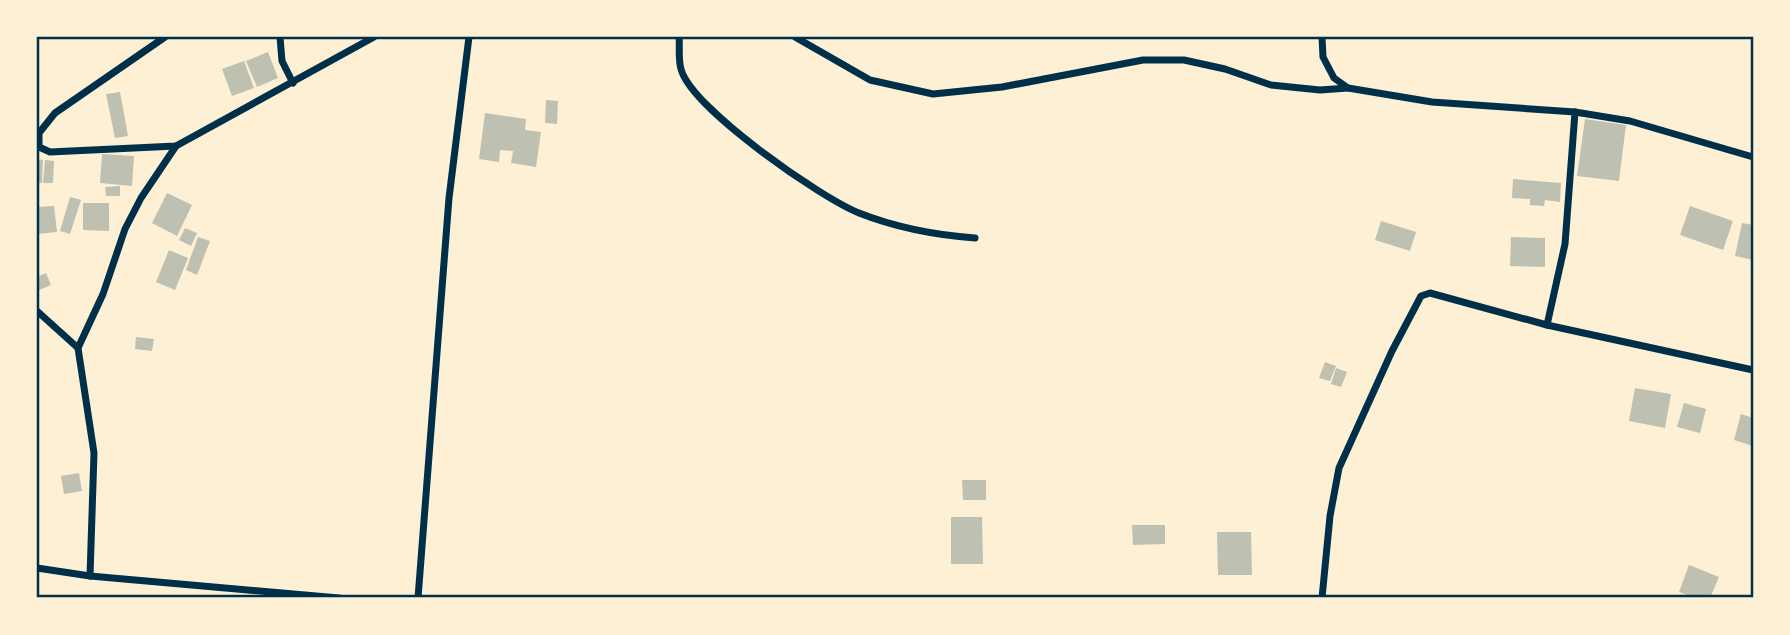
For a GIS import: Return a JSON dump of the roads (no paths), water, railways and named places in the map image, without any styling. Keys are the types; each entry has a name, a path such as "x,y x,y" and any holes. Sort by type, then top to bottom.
{"street":[{"path":"165,37 55,113 39,133 37,142 43,151 176,146 374,37"},
{"path":"280,37 282,61 293,83"},
{"path":"418,598 449,198 469,37"},
{"path":"679,37 681,70 690,85 751,143 818,190 858,213 898,226 929,234 975,239"},
{"path":"794,37 870,80 933,94 1002,87 1143,60 1184,60 1271,85 1320,90 1348,88 1432,102 1575,112 1630,121 1753,156"},
{"path":"1322,37 1324,57 1334,78 1348,88"},
{"path":"1547,325 1564,244 1575,112"},
{"path":"90,576 94,453 78,348 103,294 125,229 176,146"},
{"path":"1322,598 1330,516 1339,467 1415,303 1421,296 1430,293 1547,325 1753,370"},
{"path":"37,311 78,348"},
{"path":"37,568 90,576 339,598"}]}
